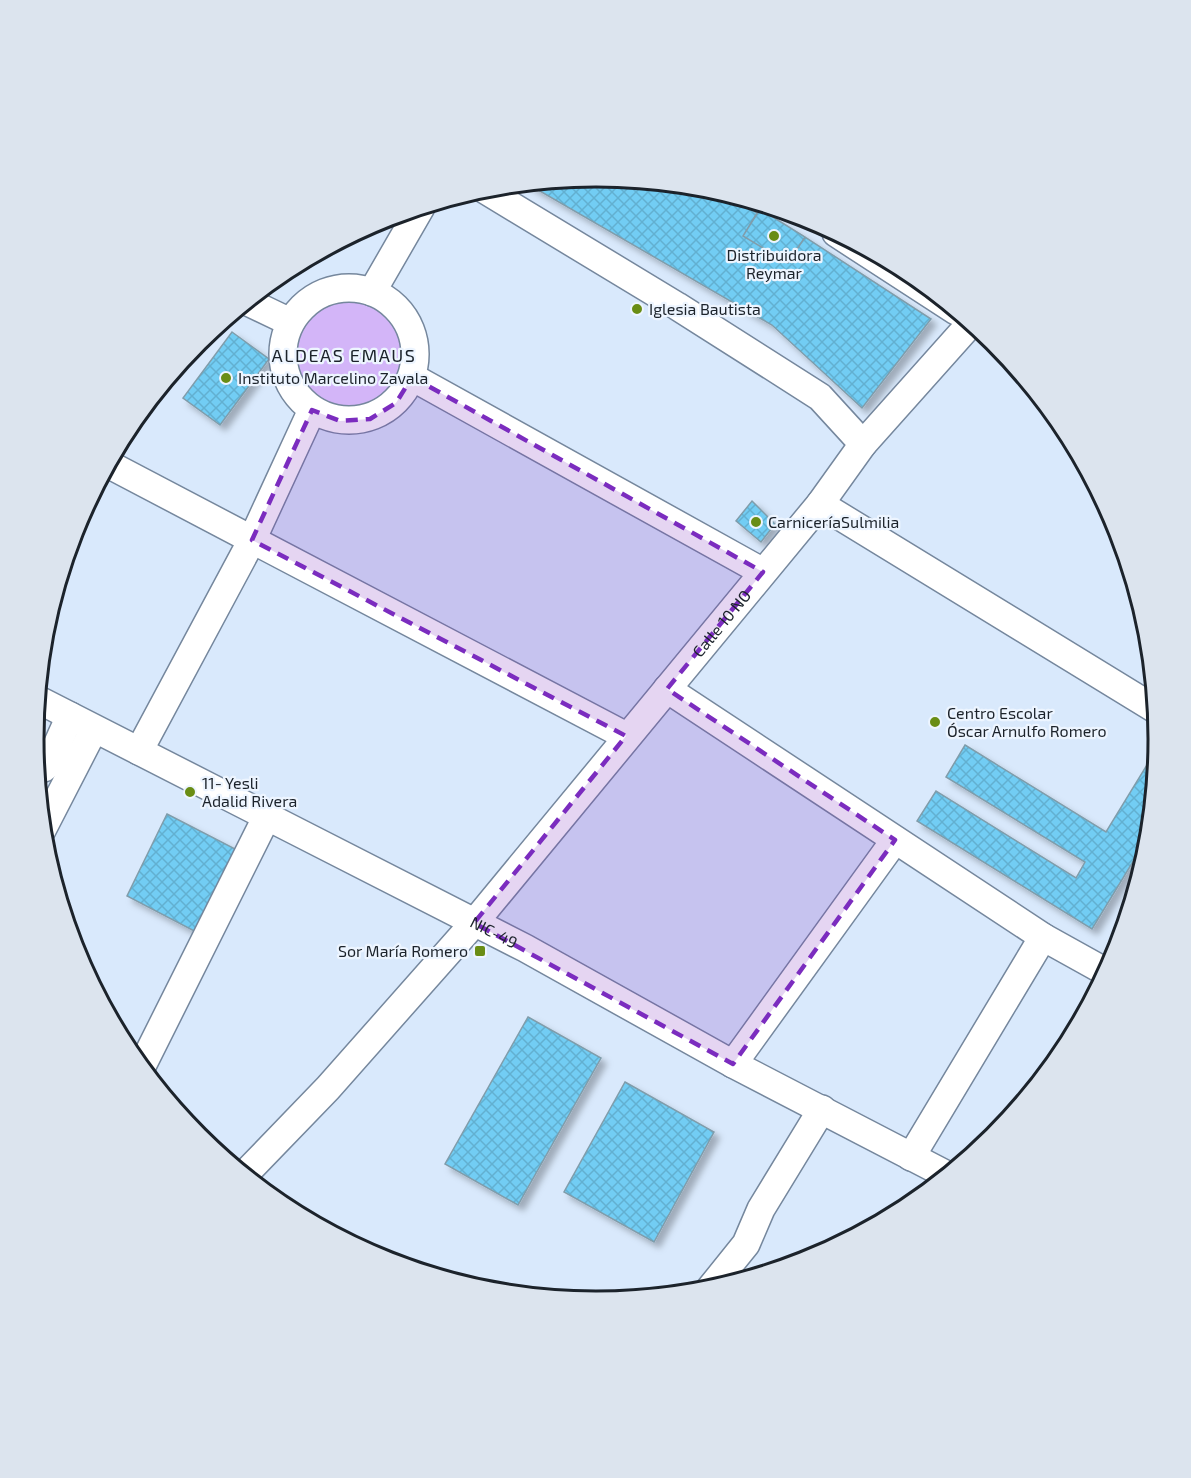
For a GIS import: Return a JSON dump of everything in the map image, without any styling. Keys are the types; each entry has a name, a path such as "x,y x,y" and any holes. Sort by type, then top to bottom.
{"street":[{"path":"496,197 677,306 820,397 863,444"},
{"path":"372,292 415,217"},
{"path":"353,288 372,292 394,305 410,326 416,352 412,377 396,403 370,418 340,421 312,410 297,397 287,380 283,360 284,340 290,322 302,307 317,296 334,289 353,288"},
{"path":"254,306 290,322"},
{"name":"Calle 10 NO","path":"250,1169 328,1088 474,923 626,736 820,504 863,444 965,330"},
{"path":"412,377 763,572"},
{"path":"139,751 252,540 312,410"},
{"path":"115,467 626,736"},
{"path":"820,504 1146,704"},
{"path":"667,689 1043,937 1098,967"},
{"name":"NIC-49","path":"45,703 535,954 733,1064 939,1171"},
{"path":"45,767 50,763 70,716"},
{"path":"49,817 94,729"},
{"path":"146,1058 267,816"},
{"path":"733,1064 895,840"},
{"path":"911,1157 1043,937"},
{"path":"720,1276 746,1244 761,1209 822,1109"}],"highlighted area":[{"path":"412,377 763,572 667,689 895,840 733,1064 474,923 626,736 252,540 312,410 340,421 370,419 396,403"}],"shaded area":[{"path":"349,301 369,305 386,317 398,334 402,354 398,374 386,391 369,403 349,407 329,403 312,391 300,374 296,354 300,334 312,317 329,305"}],"building":[{"path":"596,187 632,188 703,198 752,210 757,213 743,236 788,263 805,237 931,319 862,408 772,325 539,190"},
{"name":"Distribuidora Reymar","path":"758,212 770,215 805,237 788,263 743,236"},
{"name":"Instituto Marcelino Zavala","path":"232,332 269,359 220,425 183,398"},
{"name":"CarniceríaSulmilia","path":"752,501 775,524 761,542 736,521"},
{"path":"965,745 1106,832 1147,766 1143,811 1134,860 1092,929 917,821 936,791 1076,878 1085,862 946,777"},
{"path":"167,814 241,852 200,934 127,896"},
{"path":"528,1017 601,1058 518,1205 445,1164"},
{"path":"625,1082 714,1132 654,1242 564,1192"}],"place":[{"name":"Distribuidora Reymar","path":"774,236"},
{"name":"Iglesia Bautista","path":"637,309"},
{"name":"Instituto Marcelino Zavala","path":"226,378"},
{"name":"CarniceríaSulmilia","path":"756,522"},
{"name":"Centro Escolar Óscar Arnulfo Romero","path":"935,722"},
{"name":"11- Yesli Adalid Rivera","path":"190,792"},
{"name":"Sor María Romero","path":"480,951"}],"district":[{"name":"ALDEAS EMAUS","path":"344,356"}]}
